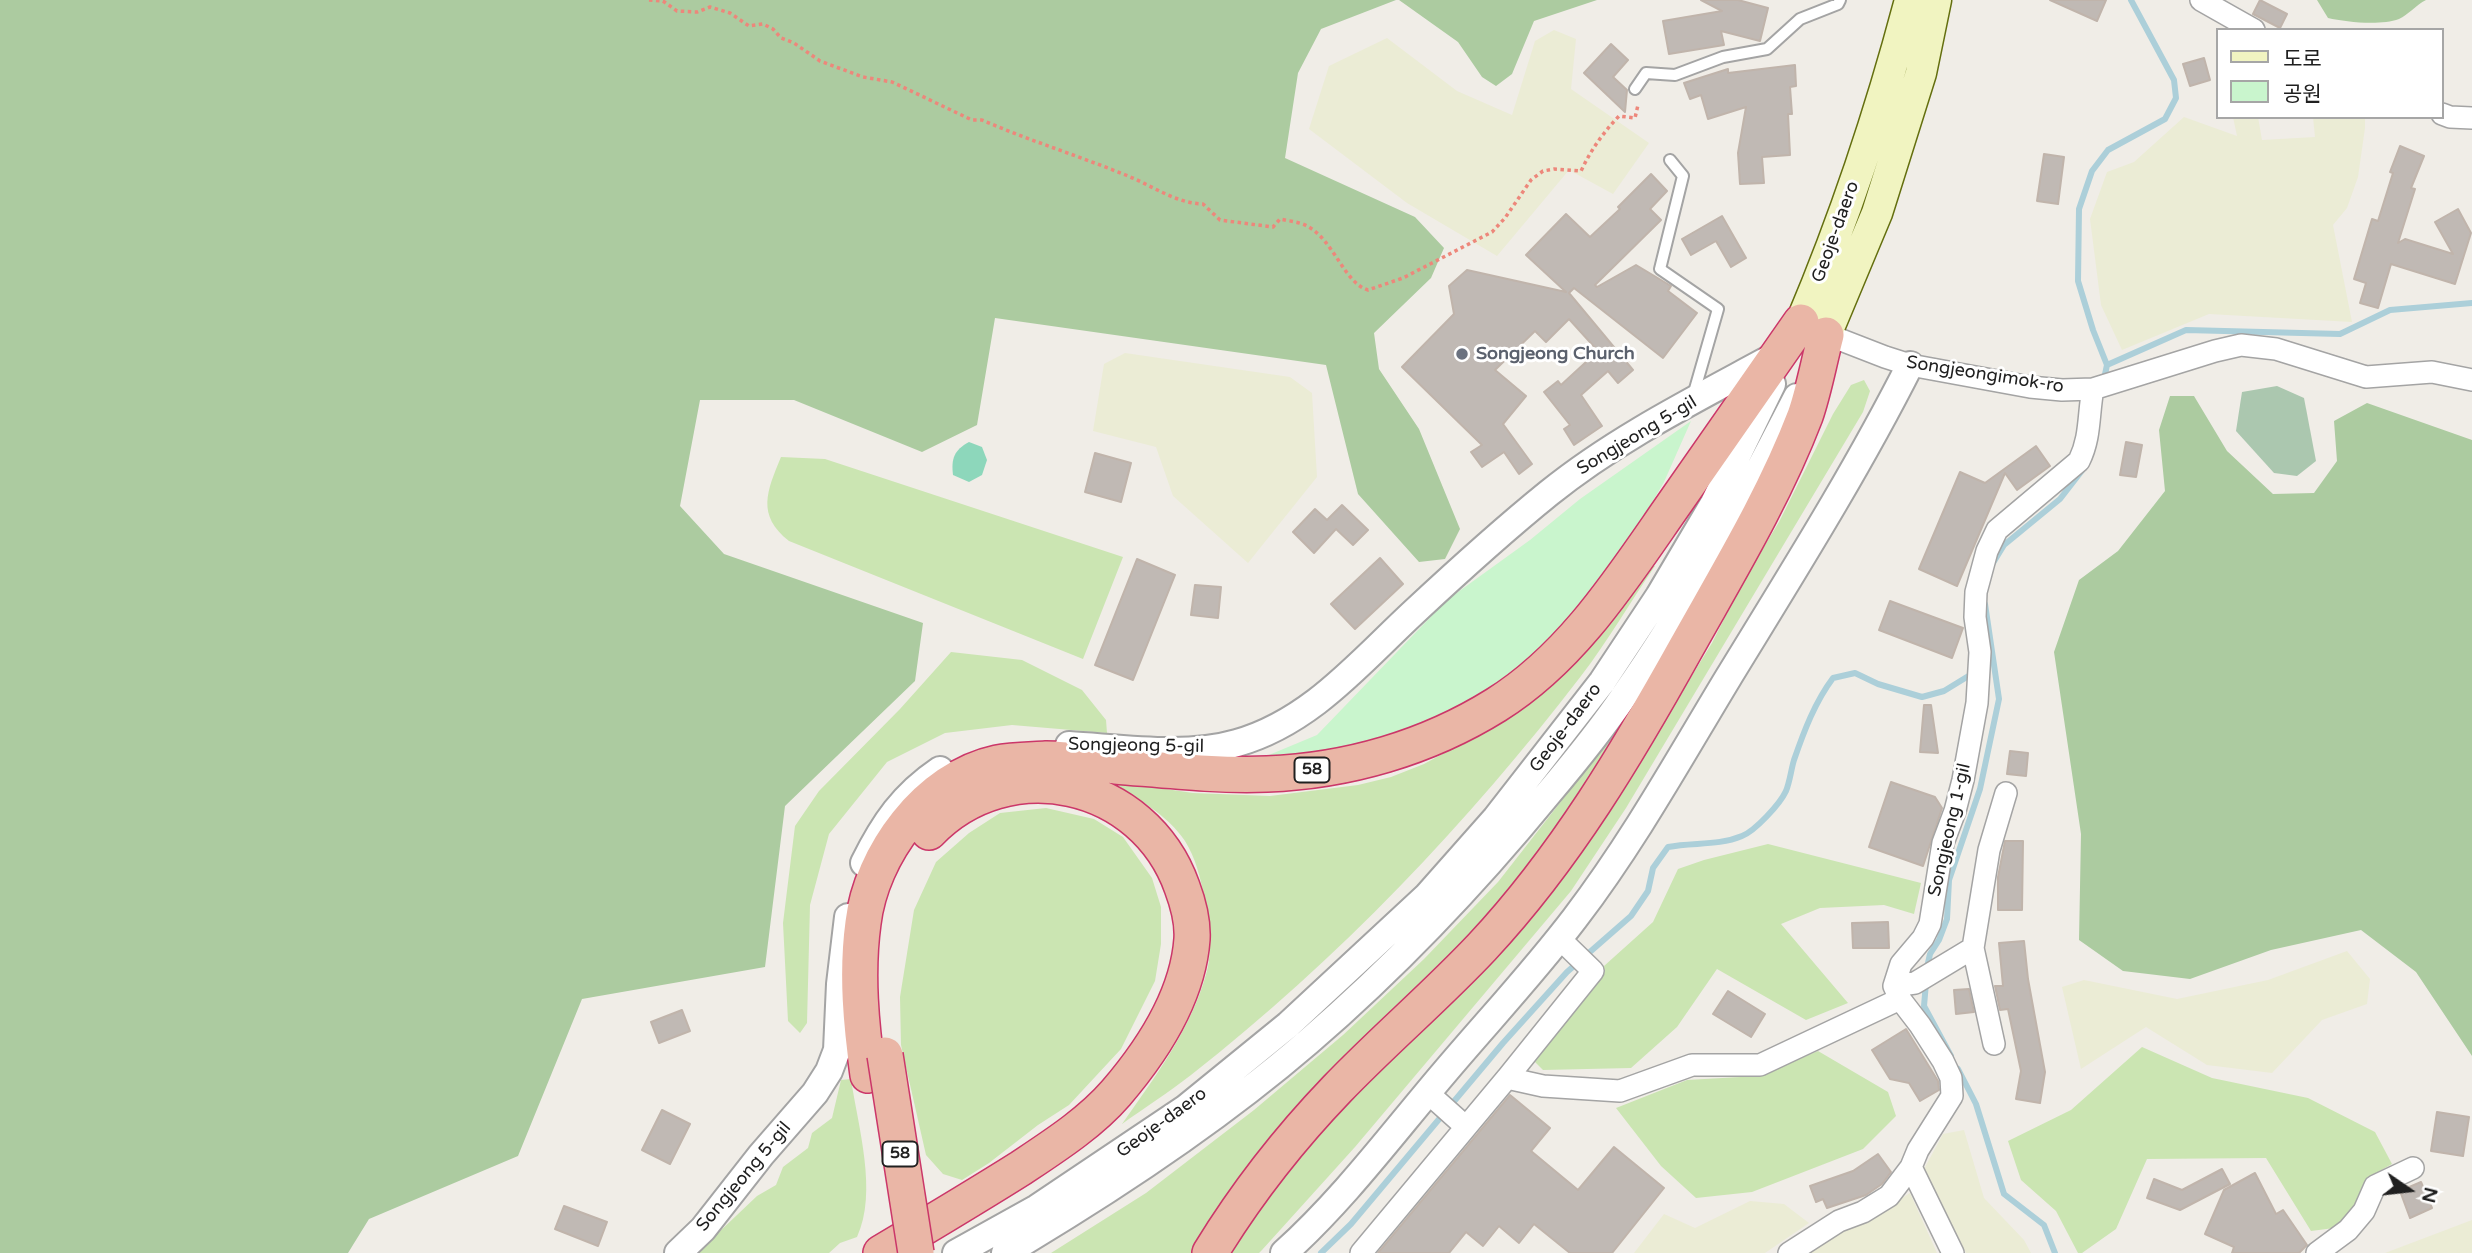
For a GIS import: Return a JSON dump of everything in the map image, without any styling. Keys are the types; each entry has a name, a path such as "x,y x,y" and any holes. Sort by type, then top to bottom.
{"highway":[{"name":"58","path":"916,1253 876,1065 861,1019 859,957 863,919 874,881 887,851 925,802 957,780 996,763 1048,759 1158,770 1265,774 1322,769 1384,757 1444,732 1496,705 1535,676 1600,608 1779,354 1813,328"},
{"name":"58","path":"1210,1253 1251,1191 1289,1144 1336,1090 1482,947 1529,892 1589,813 1636,737 1775,488 1806,413 1813,328"},
{"path":"876,1065 884,936 897,883 923,839 939,821 964,804 997,789 1028,785 1057,786 1115,804 1160,843 1176,870 1187,901 1193,936 1190,957 1178,994 1146,1056 1114,1096 1062,1141 978,1196 881,1253"},
{"name":"58","path":"876,1065 895,1253"}],"main road":[{"name":"Geoje-daero","path":"1813,328 1829,256 1894,62 1910,0"},
{"name":"Geoje-daero","path":"1813,328 1877,214 1921,73 1936,0"}],"street":[{"path":"2201,0 2250,28"},
{"path":"2444,115 2472,118"},
{"name":"Songjeongimok-ro","path":"1813,328 1910,365 2030,387 2062,390 2093,389 2241,345 2276,349 2366,377 2432,372 2472,380"},
{"name":"Geoje-daero","path":"956,1253 1037,1208 1186,1108 1289,1025 1427,896 1496,818 1602,682 1659,596 1813,328"},
{"name":"Geoje-daero","path":"1005,1253 1051,1226 1190,1133 1306,1044 1388,970 1506,846 1623,698 1679,614 1738,513 1810,371 1813,328"},
{"name":"Songjeong 5-gil","path":"678,1253 703,1229 761,1155 815,1093 829,1070 837,1050 841,973 849,908 862,867 881,829 908,795 939,771 978,753 1019,744 1150,750 1200,749 1236,743 1290,720 1325,696 1358,668 1471,558 1565,480 1608,449 1779,354"},
{"path":"1284,1253 1324,1214 1559,939 1618,858 1652,806 1876,430 1910,365"},
{"name":"Songjeong 1-gil","path":"1903,989 1901,964 1930,924 1943,843 1955,811 1971,739 1977,703 1980,652 1975,617 1979,573 1997,530 2079,461 2087,446 2090,428 2088,412 2093,389"},
{"path":"1994,1044 1973,948 1989,850 2006,793"},
{"path":"1361,1253 1592,971 1559,939"},
{"path":"1507,1078 1543,1086 1620,1091 1692,1065 1760,1065 1903,989 1973,948"},
{"path":"1789,1253 1839,1220 1863,1212 1889,1196 1910,1167 1952,1096 1951,1078 1920,1025 1903,989"},
{"path":"1428,1093 1466,1126"},
{"path":"1910,1167 1953,1253"},
{"path":"2317,1253 2348,1230 2364,1212 2375,1186 2413,1168"}],"lane":[{"path":"1635,89 1646,73 1675,75 1723,57 1767,49 1800,19 1838,4 1840,0"},
{"path":"1670,160 1683,176 1660,270 1718,309 1691,402"}],"path":[{"path":"649,0 663,1 677,11 697,12 710,7 730,13 749,26 763,24 820,61 863,78 892,82 972,120 982,120 1125,174 1190,204 1203,204 1220,220 1273,226 1280,219 1307,226 1321,236 1356,283 1368,290 1404,278 1492,232 1531,180 1542,171 1581,171 1591,149 1619,117 1635,118 1639,99 1635,89"}],"green space":[{"path":"0,0 1396,0 1321,29 1298,73 1285,158 1415,217 1444,248 1431,278 1374,333 1379,369 1419,429 1460,529 1445,559 1419,562 1358,494 1326,365 995,318 977,425 922,452 794,400 700,400 680,506 724,554 923,623 915,681 785,806 765,967 582,999 518,1156 369,1219 348,1253 0,1253"},
{"path":"1399,0 1597,0 1534,21 1512,74 1496,86 1482,77 1458,42"},
{"path":"2317,0 2426,0 2399,19 2373,23 2328,18"},
{"path":"1554,30 1576,39 1571,89 1649,143 1613,194 1569,170 1497,256 1407,203 1309,129 1329,66 1387,38 1457,91 1512,115 1535,41"},
{"path":"2184,117 2237,136 2233,119 2258,119 2262,140 2315,137 2313,119 2365,119 2358,177 2347,208 2333,225 2352,322 2209,314 2122,350 2101,305 2090,219 2107,172 2134,162"},
{"path":"1125,353 1290,377 1312,393 1317,477 1248,563 1173,496 1156,447 1093,431 1104,364"},
{"path":"1864,380 1870,391 1863,412 1626,808 1571,891 1355,1147 1262,1250 1259,1253 1051,1253 1146,1193 1254,1110 1343,1035 1424,959 1498,882 1616,731 1640,760 1712,643 1742,583 1779,522 1833,414 1851,385"},
{"path":"2277,386 2304,398 2316,461 2297,476 2274,473 2236,431 2242,392"},
{"path":"2170,396 2194,396 2227,451 2273,494 2314,493 2337,461 2334,421 2367,403 2472,440 2472,1056 2416,972 2361,930 2271,950 2190,979 2123,971 2079,940 2081,834 2054,652 2079,580 2118,551 2165,491 2159,430"},
{"path":"1691,421 1664,482 1626,547 1555,639 1499,685 1438,718 1380,743 1252,762 1317,735 1447,600 1530,540 1580,499"},
{"path":"969,442 982,447 987,460 982,475 969,482 953,475 952,469 957,452"},
{"path":"781,457 825,459 1123,557 1083,659 789,541 772,522 767,502"},
{"path":"1648,563 1655,566 1591,663 1538,731 1447,837 1399,888 1298,985 1191,1075 1122,1124 1171,1051 1192,1012 1207,971 1210,944 1201,882 1185,841 1161,815 1111,781 1193,793 1270,796 1358,785 1391,777 1424,764 1461,744"},
{"path":"951,652 1022,660 1082,690 1106,720 1107,733 1012,725 945,733 887,762 829,834 810,905 807,1023 800,1033 788,1021 783,923 795,826 819,791 900,709"},
{"path":"1046,808 1094,819 1123,837 1152,878 1161,907 1161,944 1155,981 1121,1049 1069,1105 962,1180 943,1174 926,1155 901,1045 900,997 914,910 936,862 969,833 1000,813"},
{"path":"1768,844 1921,883 1914,914 1884,905 1820,908 1781,924 1848,1003 1806,1020 1717,969 1677,1027 1631,1068 1543,1070 1535,1062 1604,966 1653,922 1678,869"},
{"path":"2347,951 2370,979 2367,1004 2322,1020 2272,1073 2207,1065 2146,1027 2081,1069 2062,987 2084,980 2177,999 2268,980"},
{"path":"2142,1047 2212,1078 2308,1098 2375,1132 2392,1164 2369,1177 2352,1211 2334,1228 2311,1231 2266,1158 2147,1159 2116,1229 2082,1253 2078,1253 2056,1211 2021,1180 2008,1141 2071,1110"},
{"path":"1818,1051 1888,1092 1896,1116 1863,1149 1752,1192 1696,1198 1661,1166 1616,1108 1687,1080 1758,1076"},
{"path":"851,1079 862,1138 866,1180 863,1219 857,1237 840,1243 829,1253 697,1253 757,1196 776,1185 783,1167 808,1148 812,1133 832,1118 841,1080"},
{"path":"1964,1130 1984,1198 2024,1240 2031,1253 1966,1253 1924,1169 1943,1134"},
{"path":"1910,1193 1937,1253 1800,1253 1841,1226 1871,1217"},
{"path":"1750,1201 1784,1204 1809,1223 1765,1253 1634,1253 1664,1214 1695,1228"},
{"path":"2472,1220 2472,1253 2385,1253"}],"building":[{"path":"1701,0 1738,0 1768,8 1760,41 1721,31 1724,45 1669,54 1663,21 1722,11"},
{"path":"2050,0 2106,0 2097,21"},
{"path":"2260,0 2287,14 2280,28 2253,14"},
{"path":"1611,44 1628,60 1613,77 1627,90 1625,112 1584,73"},
{"path":"2204,58 2210,80 2190,86 2183,64"},
{"path":"1795,65 1796,86 1790,87 1792,114 1788,114 1790,155 1762,157 1764,183 1740,184 1738,153 1746,107 1708,119 1701,95 1690,99 1684,83 1728,69 1728,73"},
{"path":"2400,146 2424,156 2411,188 2415,189 2398,243 2405,239 2453,254 2435,222 2458,209 2471,233 2455,284 2391,264 2378,308 2360,303 2366,283 2354,279 2372,219 2378,221 2393,173 2390,172"},
{"path":"2044,154 2064,157 2058,204 2037,201"},
{"path":"1651,174 1667,191 1650,209 1661,220 1595,285 1597,287 1636,265 1671,286 1668,291 1697,313 1663,358 1574,288 1569,293 1633,370 1618,383 1608,371 1581,395 1602,426 1574,445 1564,429 1570,425 1544,392 1558,381 1561,385 1598,351 1569,319 1546,342 1535,331 1495,370 1526,396 1503,424 1532,464 1519,474 1504,452 1482,467 1471,452 1482,445 1402,367 1454,314 1449,286 1467,270 1566,292 1526,255 1566,214 1590,237"},
{"path":"1722,216 1746,258 1731,267 1716,241 1691,255 1682,239"},
{"path":"2126,442 2142,445 2136,477 2120,475"},
{"path":"2036,446 2050,466 2017,490 2005,473 1957,586 1919,569 1960,472 1985,483"},
{"path":"1095,453 1131,463 1121,502 1085,492"},
{"path":"1342,505 1368,530 1353,545 1336,529 1314,553 1293,532 1315,509 1327,520"},
{"path":"1380,558 1403,584 1355,629 1331,604"},
{"path":"1137,559 1175,575 1133,680 1095,665"},
{"path":"1195,585 1221,587 1218,618 1191,615"},
{"path":"1890,601 1963,628 1952,658 1879,630"},
{"path":"1924,705 1931,705 1938,753 1920,752"},
{"path":"2010,751 2028,753 2026,776 2007,774"},
{"path":"1891,782 1935,797 1942,808 1923,866 1869,847"},
{"path":"2005,841 2023,841 2022,910 1998,910 1998,877"},
{"path":"1888,922 1889,948 1853,948 1852,923"},
{"path":"2024,941 2045,1072 2040,1103 2016,1099 2021,1071 2008,1009 2000,1010 1995,986 2003,986 1999,943"},
{"path":"1969,989 1974,1012 1956,1014 1954,990"},
{"path":"1728,991 1765,1014 1751,1037 1713,1014"},
{"path":"682,1010 690,1031 659,1043 651,1022"},
{"path":"1906,1029 1938,1081 1939,1090 1920,1101 1909,1083 1890,1079 1872,1050"},
{"path":"1510,1095 1550,1128 1531,1151 1578,1190 1614,1147 1664,1188 1612,1253 1570,1253 1534,1224 1519,1243 1499,1226 1483,1246 1466,1232 1449,1253 1378,1253"},
{"path":"662,1110 690,1124 670,1164 642,1150"},
{"path":"2437,1112 2469,1117 2463,1156 2431,1151"},
{"path":"1878,1154 1891,1172 1882,1184 1866,1195 1827,1208 1823,1199 1816,1202 1810,1186 1853,1171"},
{"path":"2222,1169 2230,1184 2180,1210 2147,1198 2154,1179 2182,1190"},
{"path":"2255,1173 2276,1214 2283,1210 2307,1245 2299,1253 2232,1253 2234,1247 2205,1234 2224,1190"},
{"path":"2421,1182 2432,1208 2410,1218 2400,1191"},
{"path":"564,1206 607,1222 598,1246 555,1229"}],"waterway":[{"path":"2104,379 2107,365 2078,281 2079,209 2092,171 2108,150 2165,119 2176,98 2174,80 2131,0"},
{"path":"2107,365 2186,330 2340,334 2390,310 2472,303"},
{"path":"1993,563 2004,545 2060,499 2084,468"},
{"path":"1926,972 1930,954 1947,919 1949,880 1980,789 1999,699 1985,604"},
{"path":"1321,1253 1351,1224 1503,1043 1567,972 1631,916 1648,891 1653,868 1668,847 1724,841 1742,836 1754,829 1773,810 1786,791 1810,717 1833,678 1855,673 1878,684 1922,697 1944,691 1975,672"},
{"path":"1926,983 1924,1006 1951,1056"},
{"path":"1958,1069 1976,1104 2004,1194 2044,1225 2055,1253"}],"place":[{"name":"Songjeong Church","path":"1462,354"}]}
